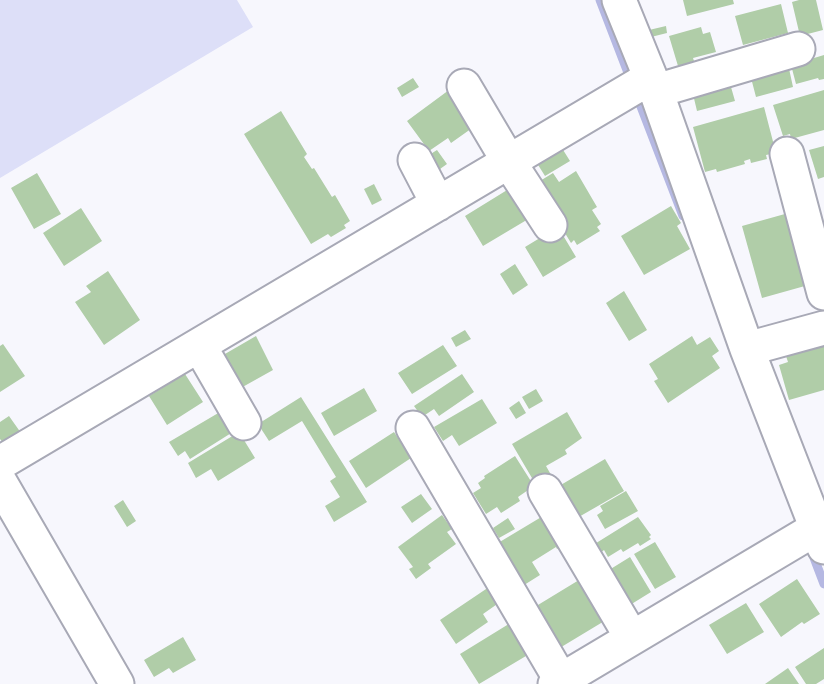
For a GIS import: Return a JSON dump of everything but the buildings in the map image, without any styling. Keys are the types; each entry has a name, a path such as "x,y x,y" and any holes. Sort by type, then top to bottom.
{"street":[{"path":"413,428 558,682 632,638 820,538 747,349 653,84 619,0"},
{"path":"0,463 509,162 653,84 798,49"},
{"path":"464,86 550,225"},
{"path":"787,154 824,293"},
{"path":"415,160 438,204"},
{"path":"747,349 824,328"},
{"path":"199,345 244,424"},
{"path":"0,482 117,684"},
{"path":"545,491 632,638"}],"shaded area":[{"path":"0,0 237,0 253,27 0,178"}],"waterway":[{"path":"600,0 683,216"},
{"path":"811,550 824,584"}]}
